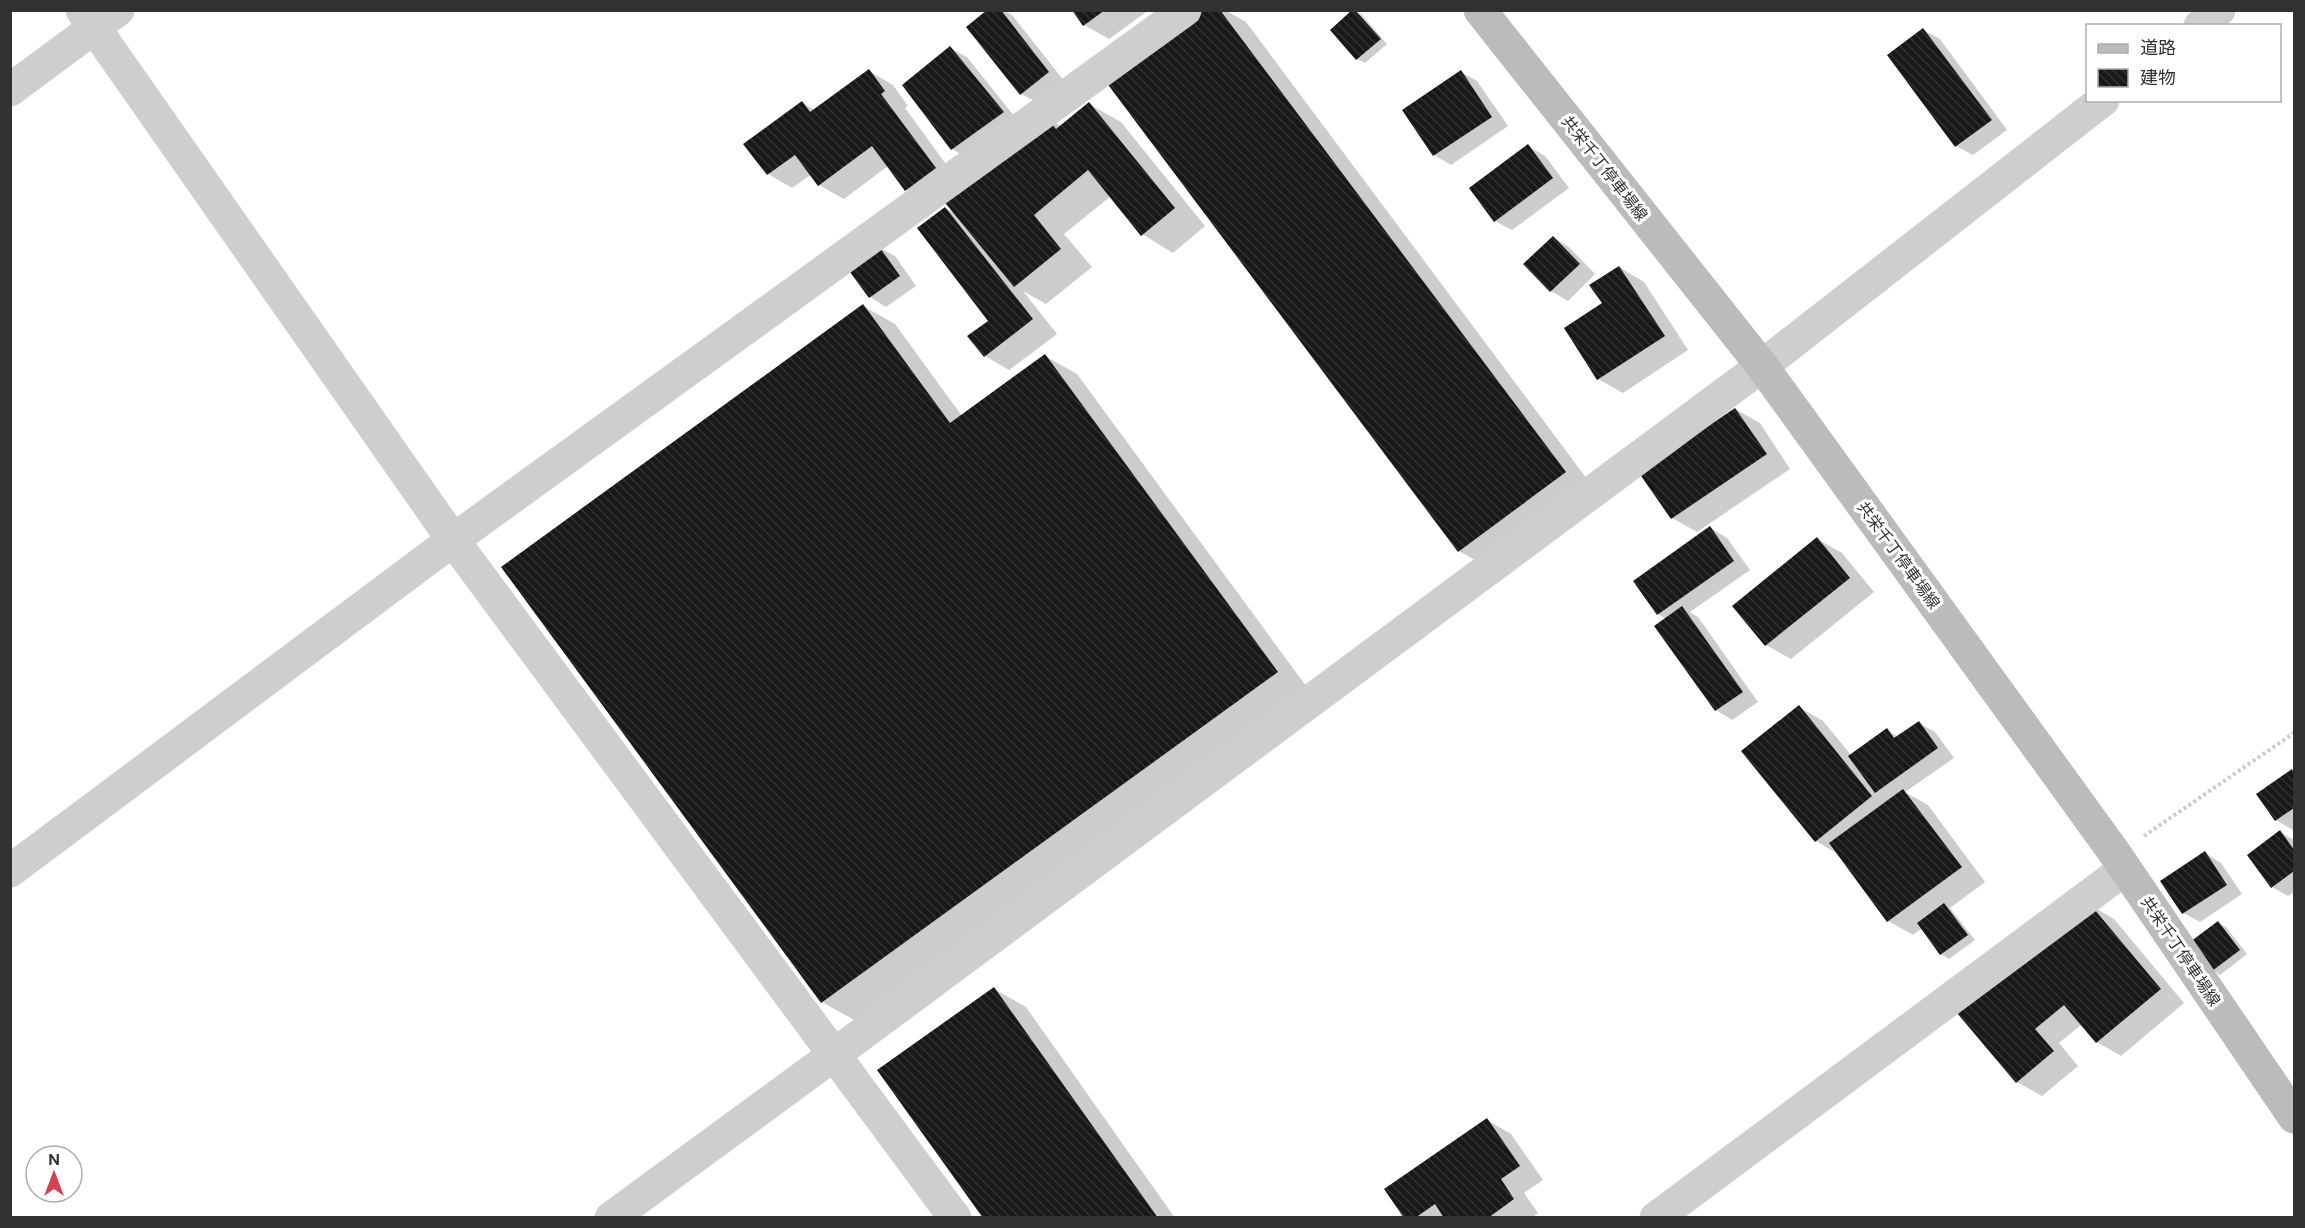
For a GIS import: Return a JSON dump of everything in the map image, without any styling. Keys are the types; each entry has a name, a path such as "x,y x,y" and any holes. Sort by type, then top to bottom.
{"main road":[{"name":"共栄千丁停車場線","path":"1480,10 1762,366 2121,862 2295,1117"}],"street":[{"path":"10,872 453,540 1185,10"},
{"path":"2202,24 2219,10"},
{"path":"10,90 98,16 453,540 955,1218"},
{"path":"611,1218 1762,366 2100,102"},
{"path":"1656,1218 2121,862"}],"path":[{"path":"2121,862 2295,733"}],"building":[{"path":"987,10 1001,10 1049,72 1020,95 966,27"},
{"path":"1072,10 1105,10 1083,26"},
{"path":"1202,10 1220,10 1566,472 1458,552 1106,82"},
{"path":"1352,10 1355,10 1381,39 1356,60 1330,30"},
{"path":"1923,28 1992,120 1955,147 1887,55"},
{"path":"950,46 1004,112 951,150 902,85"},
{"path":"869,69 885,91 881,94 936,168 905,191 872,146 818,186 795,155 767,175 743,144 802,101 810,112"},
{"path":"1461,70 1492,117 1433,156 1402,110"},
{"path":"1089,102 1175,208 1141,236 1088,170 1034,215 1061,249 1014,287 942,199 1046,116 1056,129"},
{"path":"1528,144 1553,178 1494,222 1469,188"},
{"path":"945,207 1033,319 984,357 967,336 988,321 917,228"},
{"path":"1553,236 1580,264 1550,292 1523,264"},
{"path":"878,245 900,276 869,298 847,268"},
{"path":"1619,266 1665,336 1597,380 1564,328 1602,303 1589,285"},
{"path":"863,304 950,423 1045,354 1278,672 821,1003 501,567"},
{"path":"1735,408 1767,454 1671,519 1639,473"},
{"path":"1710,526 1734,561 1657,615 1633,581"},
{"path":"1817,537 1850,578 1765,646 1732,606"},
{"path":"1682,606 1743,692 1715,711 1654,626"},
{"path":"1799,705 1872,796 1815,842 1741,751"},
{"path":"1919,721 1938,748 1875,793 1848,756 1887,728 1894,738"},
{"path":"2292,769 2294,808 2275,821 2256,794"},
{"path":"1903,789 1962,867 1887,922 1829,843"},
{"path":"2280,830 2294,850 2294,871 2271,888 2247,855"},
{"path":"2205,851 2227,885 2182,914 2160,881"},
{"path":"1944,903 1968,935 1940,955 1917,923"},
{"path":"2089,903 2161,989 2096,1043 2064,1005 2035,1029 2054,1051 2016,1083 1957,1013"},
{"path":"2218,921 2240,950 2212,971 2190,942"},
{"path":"994,987 1158,1218 983,1218 877,1070"},
{"path":"1487,1118 1520,1166 1501,1179 1514,1199 1488,1218 1444,1218 1435,1204 1415,1218 1404,1218 1384,1189"}]}
